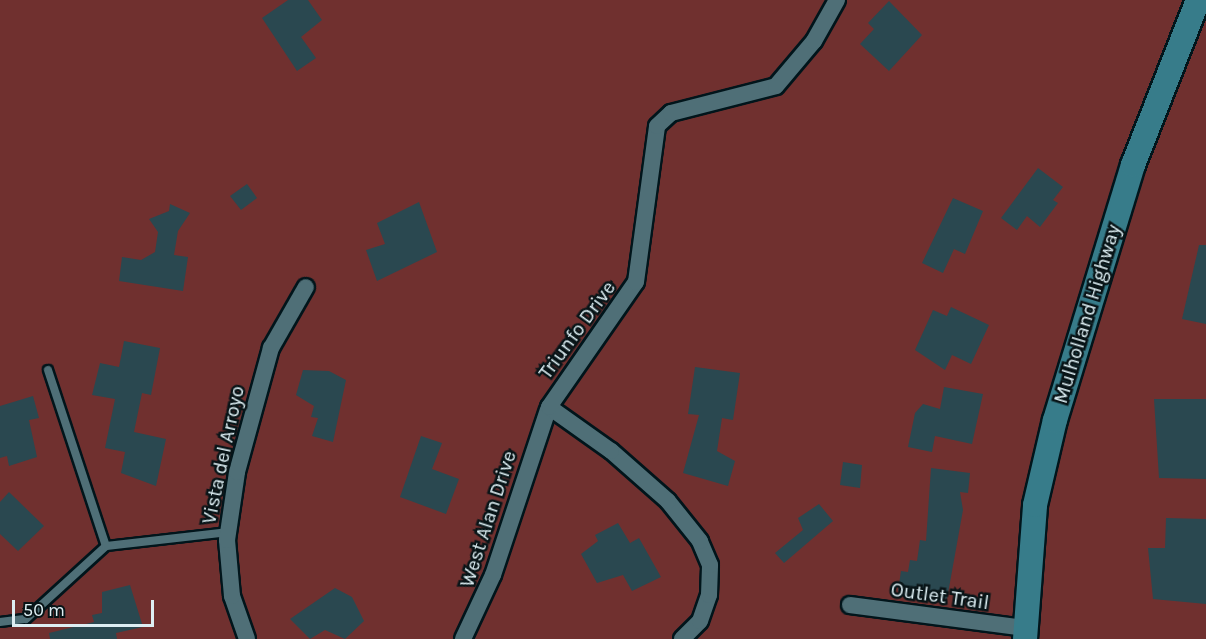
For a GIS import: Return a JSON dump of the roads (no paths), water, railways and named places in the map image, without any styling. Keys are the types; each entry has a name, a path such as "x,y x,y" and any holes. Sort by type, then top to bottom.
{"main road":[{"name":"Mulholland Highway","path":"1025,634 1035,505 1059,409 1133,165 1198,0"}],"street":[{"name":"Triunfo Drive","path":"682,639 700,621 709,595 710,565 700,541 668,501 611,451 548,410 573,365 625,304 636,282 657,126 671,113 776,86 814,41 837,0"},
{"name":"Vista del Arroyo","path":"247,639 232,596 228,532 259,385 271,348 306,287"},
{"name":"West Alan Drive","path":"469,638 487,592 548,410"},
{"name":"Outlet Trail","path":"850,605 1025,634"}],"lane":[{"path":"48,370 106,546"},
{"path":"0,622 26,619 106,546 228,532"}]}
